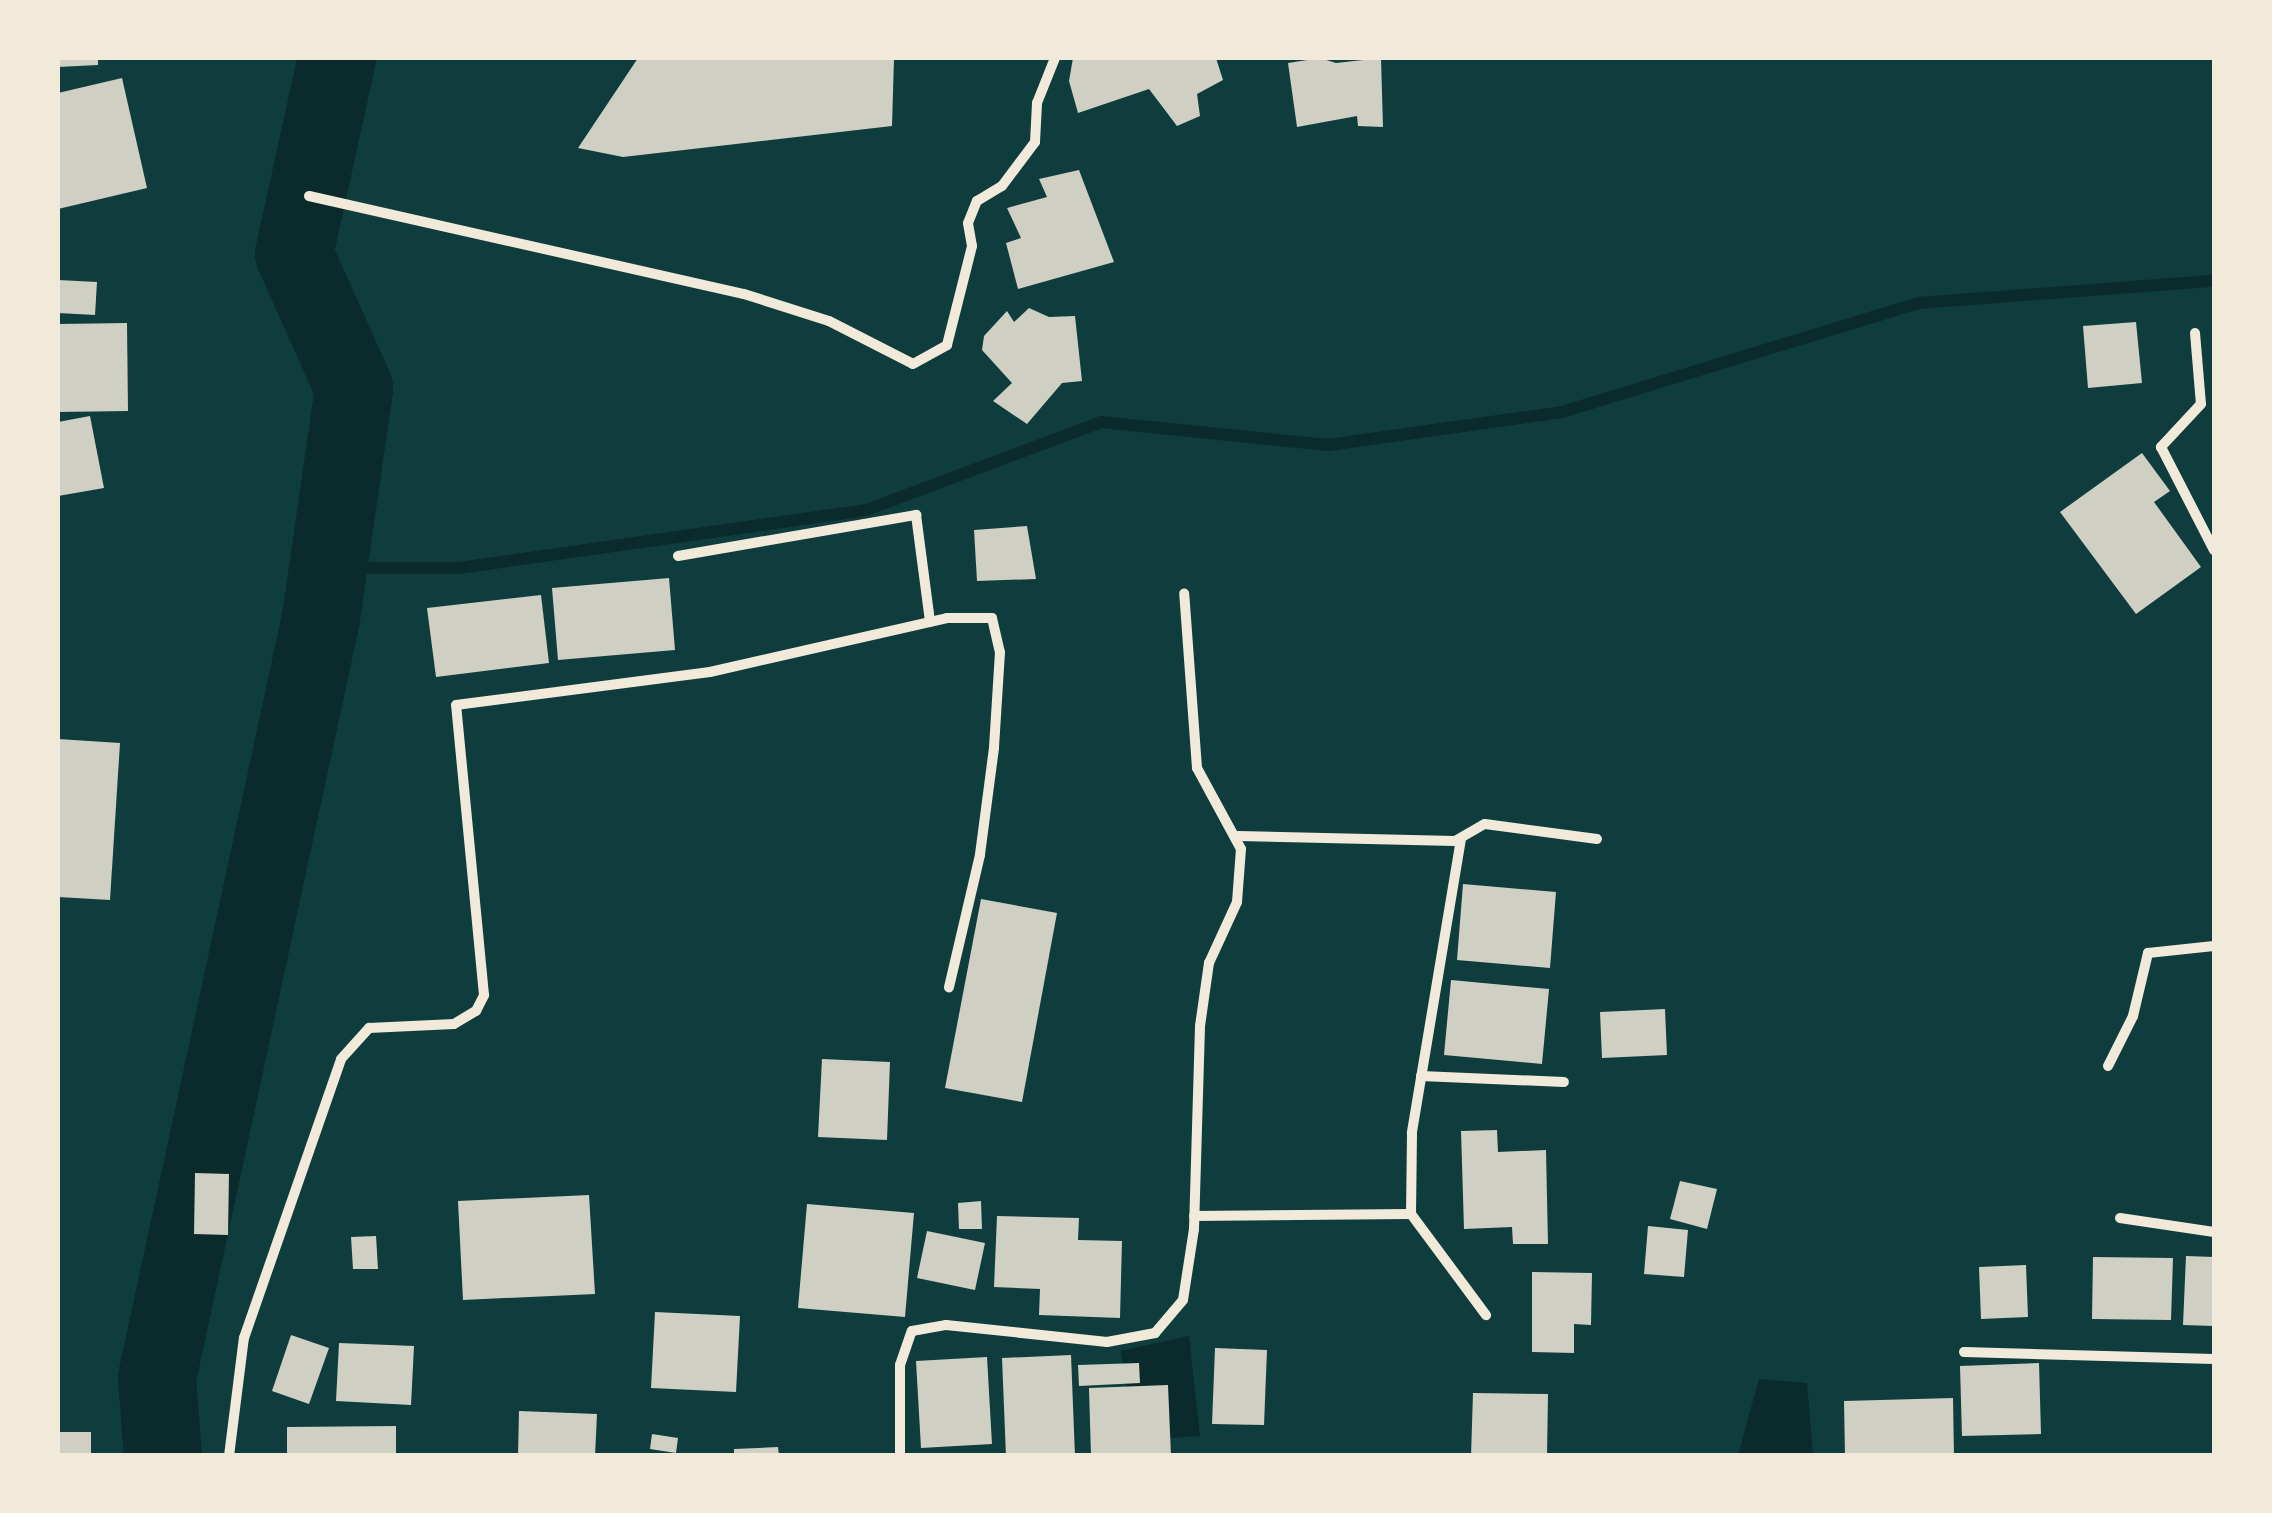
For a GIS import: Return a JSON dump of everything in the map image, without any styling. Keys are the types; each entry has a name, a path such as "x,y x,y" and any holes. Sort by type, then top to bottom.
{"street":[{"path":"309,196 744,294 829,321 913,364 947,345 972,246 968,223 977,201 1002,186 1035,142 1037,103 1054,58"},
{"path":"2195,333 2201,404 2161,447 2214,550"},
{"path":"678,556 916,514 930,622"},
{"path":"900,1456 900,1365 912,1331 946,1325 1107,1342 1155,1332 1183,1300 1194,1216 1200,1026 1209,963 1237,902 1238,836 1197,768 1184,593"},
{"path":"228,1456 244,1338 342,1060 369,1028 454,1024 476,1012 484,995 456,704 710,672 930,622 986,615 996,626 1000,652 980,855 949,987"},
{"path":"1238,836 1461,839 1486,824 1597,838"},
{"path":"1461,839 1421,1076 1409,1170 1411,1214 1486,1314"},
{"path":"2108,1066 2133,1016 2148,953 2214,946"},
{"path":"1421,1076 1564,1082"},
{"path":"1194,1216 1411,1214"},
{"path":"2120,1218 2214,1232"},
{"path":"1964,1352 2214,1359"}],"water":[{"path":"1189,1336 1200,1436 1134,1441 1121,1351"},
{"path":"1759,1379 1807,1383 1813,1455 1738,1455"}],"building":[{"path":"58,58 98,58 98,65 58,67"},
{"path":"638,58 894,58 892,126 623,157 578,148"},
{"path":"1073,58 1216,58 1223,80 1197,94 1200,116 1177,126 1149,89 1078,113 1069,81"},
{"path":"1320,58 1336,63 1381,58 1383,127 1358,126 1357,116 1297,127 1288,63"},
{"path":"122,78 147,188 58,209 58,93"},
{"path":"1079,170 1114,262 1018,289 1006,243 1021,238 1007,208 1047,197 1039,179"},
{"path":"58,280 97,282 95,315 58,313"},
{"path":"1029,308 1049,317 1075,316 1082,381 1062,383 1027,424 993,401 1012,383 982,350 984,336 1007,311 1014,322"},
{"path":"2136,322 2142,383 2088,388 2083,326"},
{"path":"127,323 128,411 58,412 58,324"},
{"path":"90,416 104,488 58,496 58,422"},
{"path":"2142,453 2170,491 2154,502 2201,567 2136,614 2060,512"},
{"path":"1027,526 1036,579 977,581 974,530"},
{"path":"669,578 675,650 558,660 552,588"},
{"path":"541,595 549,663 436,677 427,608"},
{"path":"58,739 120,743 110,900 58,897"},
{"path":"1463,884 1556,892 1550,968 1457,960"},
{"path":"981,899 1057,913 1022,1102 945,1088"},
{"path":"1451,980 1549,989 1542,1064 1444,1055"},
{"path":"1665,1009 1667,1055 1602,1058 1600,1012"},
{"path":"822,1059 890,1062 887,1140 818,1137"},
{"path":"1497,1130 1498,1152 1546,1150 1548,1244 1513,1244 1512,1227 1464,1229 1461,1131"},
{"path":"195,1173 229,1174 228,1235 194,1234"},
{"path":"1680,1181 1717,1189 1707,1229 1670,1219"},
{"path":"589,1195 595,1294 463,1300 458,1201"},
{"path":"981,1201 982,1229 959,1229 958,1203"},
{"path":"807,1204 914,1213 905,1317 798,1308"},
{"path":"997,1216 1079,1218 1078,1240 1122,1241 1120,1318 1039,1315 1040,1289 994,1287"},
{"path":"1648,1226 1688,1230 1684,1277 1644,1274"},
{"path":"927,1231 985,1243 975,1290 917,1278"},
{"path":"376,1236 378,1269 353,1269 351,1237"},
{"path":"2186,1256 2214,1257 2214,1326 2183,1325"},
{"path":"2093,1257 2173,1258 2171,1320 2092,1319"},
{"path":"2026,1265 2028,1317 1981,1319 1979,1267"},
{"path":"1532,1272 1592,1273 1591,1325 1574,1324 1574,1353 1532,1352"},
{"path":"655,1312 740,1316 736,1392 651,1388"},
{"path":"291,1335 329,1348 309,1404 272,1391"},
{"path":"339,1343 414,1346 411,1405 336,1401"},
{"path":"1215,1348 1267,1350 1264,1425 1212,1424"},
{"path":"1071,1355 1075,1456 1006,1456 1002,1358"},
{"path":"987,1357 992,1444 921,1448 916,1361"},
{"path":"1139,1363 1140,1383 1079,1386 1078,1365"},
{"path":"2039,1363 2041,1434 1962,1436 1960,1366"},
{"path":"1168,1385 1171,1456 1091,1456 1089,1388"},
{"path":"1473,1393 1548,1394 1547,1456 1471,1456"},
{"path":"1953,1398 1954,1456 1845,1456 1844,1401"},
{"path":"519,1411 597,1414 595,1456 518,1456"},
{"path":"396,1426 396,1456 287,1456 287,1427"},
{"path":"58,1432 91,1432 91,1456 58,1456"},
{"path":"652,1434 678,1438 676,1453 650,1449"},
{"path":"778,1447 779,1456 734,1456 734,1449"}],"waterway":[{"path":"163,1456 157,1378 321,618 354,388 294,254 337,58"},
{"path":"328,568 459,568 866,510 1101,422 1328,445 1562,412 1918,303 2214,281"}]}
